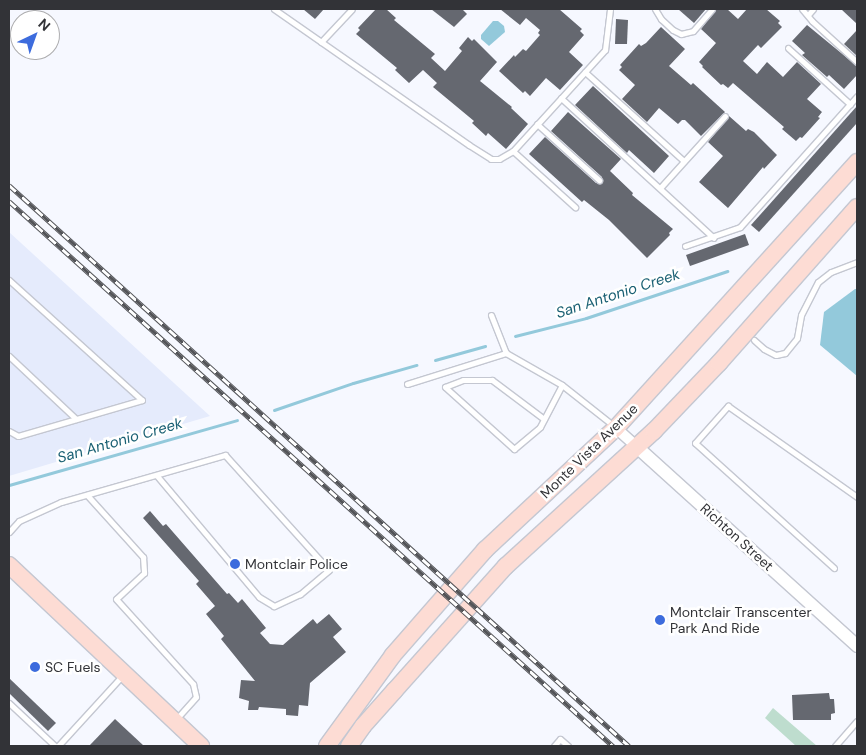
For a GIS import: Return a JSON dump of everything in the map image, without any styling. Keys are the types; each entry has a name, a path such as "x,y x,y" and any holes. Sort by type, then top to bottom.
{"main road":[{"name":"Monte Vista Avenue","path":"327,746 393,655 485,550 616,428 857,162"},
{"name":"Monte Vista Avenue","path":"350,746 363,726 394,690 506,566 637,447 719,363 857,207"},
{"path":"9,565 202,746"}],"street":[{"name":"Richton Street","path":"616,428 857,646"}],"lane":[{"path":"274,9 491,159 506,156 513,150 607,46 610,9"},
{"path":"322,42 352,9"},
{"path":"655,9 661,19 673,30 681,34 693,30 712,9"},
{"path":"802,9 857,62"},
{"path":"808,15 814,9"},
{"path":"788,48 850,104"},
{"path":"585,72 684,162"},
{"path":"684,246 714,238 740,227 857,96"},
{"path":"561,98 714,238"},
{"path":"660,188 725,116"},
{"path":"537,124 599,180"},
{"path":"513,150 575,206"},
{"path":"754,340 764,349 776,355 785,353 797,338 801,315 818,282 831,272 857,262"},
{"path":"9,280 142,400 18,436 9,431"},
{"path":"490,314 506,353 562,385 616,428"},
{"path":"407,384 506,353"},
{"path":"9,356 76,419"},
{"path":"544,419 492,380 463,380 445,387 514,450 540,427 562,385"},
{"path":"834,568 695,443 728,406 857,496"},
{"path":"9,532 20,522 62,502 225,455 329,570 300,594 274,606 259,597 157,476"},
{"path":"87,495 143,557 144,573 116,599 193,684 196,697 175,721"},
{"path":"9,703 57,746 124,674"},
{"path":"835,746 857,721"},
{"path":"554,746 560,739 568,746"}],"shaded area":[{"path":"9,232 210,416 9,476"}],"green space":[{"path":"773,708 817,746 796,746 765,718"}],"water":[{"path":"493,21 498,21 504,26 505,32 489,46 481,39 481,35"},
{"path":"857,289 857,376 820,345 824,312"}],"building":[{"path":"303,9 324,9 315,19"},
{"path":"376,9 386,9 396,18 394,20 435,54 431,58 445,71 462,51 459,48 468,37 472,41 474,39 497,62 480,81 512,107 528,124 506,149 488,133 486,136 472,123 474,121 433,87 437,83 423,70 409,83 395,70 397,68 356,34 360,30 358,28"},
{"path":"431,9 462,9 467,14 454,27"},
{"path":"500,9 559,9 582,29 580,31 584,35 569,52 583,65 560,90 546,78 530,96 525,91 523,93 499,71 514,55 515,57 523,49 526,51 540,35 538,33 540,30 526,18 520,25"},
{"path":"678,9 706,9 694,23"},
{"path":"716,9 727,9 738,19 747,9 766,9 780,21 778,23 782,27 761,48 758,45 743,61 757,74 767,62 783,77 797,62 821,84 807,99 822,112 818,117 820,118 802,138 800,137 796,141 782,129 784,127 733,83 728,88 723,84 721,85 702,67 699,62 716,43 701,29"},
{"path":"841,9 857,9 857,24"},
{"path":"616,19 628,20 627,44 615,44"},
{"path":"807,25 857,66 857,75 844,89 802,55 805,53 792,41"},
{"path":"661,27 685,49 669,66 691,85 693,83 725,112 701,136 685,120 678,124 659,108 647,122 622,99 635,85 619,70 622,67 620,65 639,44 641,46 646,43"},
{"path":"857,30 857,56 844,44"},
{"path":"593,86 669,156 654,173 629,150 627,153 575,105"},
{"path":"857,106 857,123 759,232 751,225"},
{"path":"568,112 621,159 610,171 633,193 632,195 673,229 669,233 670,235 647,258 609,220 584,200 582,202 529,154 545,137 596,183 602,183 602,177 551,131"},
{"path":"729,116 746,131 748,129 754,132 777,155 764,169 763,167 728,208 699,182 723,156 708,142"},
{"path":"745,234 749,245 690,266 686,255"},
{"path":"150,511 163,526 166,524 227,594 229,593 238,603 242,599 266,628 260,633 270,644 283,645 313,619 317,624 329,614 342,629 333,637 346,652 310,683 308,706 299,705 298,716 286,715 286,709 259,707 258,710 248,710 249,701 239,698 241,680 255,681 221,639 224,636 206,614 215,606 196,584 199,581 143,518"},
{"path":"9,678 56,723 48,731 9,693"},
{"path":"829,693 830,699 834,699 835,713 831,714 831,720 793,720 792,695"},
{"path":"115,719 144,746 89,746"}],"waterway":[{"name":"San Antonio Creek","path":"515,336 586,318 727,271"},
{"name":"San Antonio Creek","path":"435,360 485,346"},
{"name":"San Antonio Creek","path":"274,410 353,383 416,365"},
{"name":"San Antonio Creek","path":"9,485 237,420"}],"railway":[{"path":"9,185 629,746"},
{"path":"9,201 613,746"}],"place":[{"name":"Montclair Police","path":"235,564"},
{"name":"Montclair Transcenter Park And Ride","path":"660,620"},
{"name":"SC Fuels","path":"35,667"}]}
